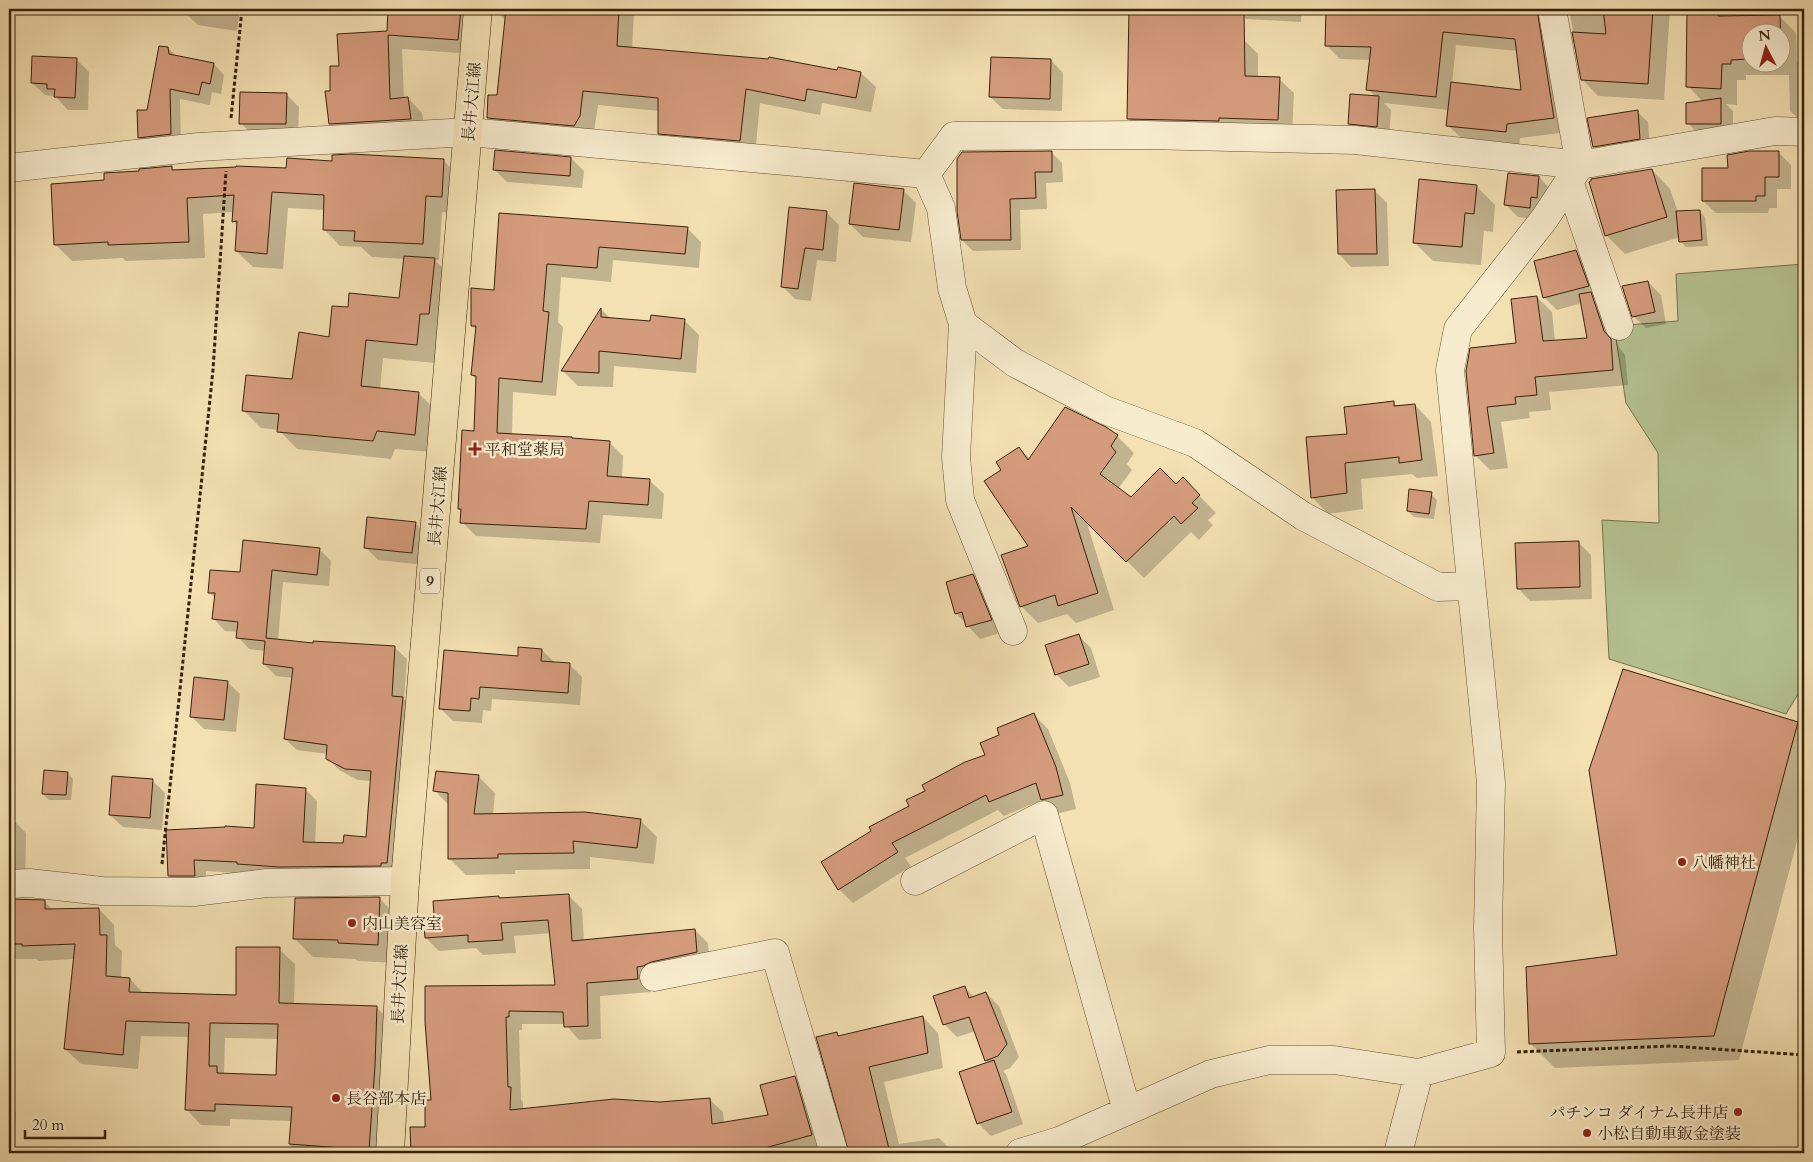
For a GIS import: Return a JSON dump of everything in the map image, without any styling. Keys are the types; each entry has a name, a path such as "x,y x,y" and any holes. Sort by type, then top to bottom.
{"main road":[{"name":"長井大江線","path":"390,1153 405,881 478,9"}],"street":[{"path":"1552,9 1575,173 1619,326"},
{"path":"926,174 954,136 1145,135 1356,140 1575,173 1775,131 1804,132"},
{"path":"9,168 199,147 469,132 926,174"},
{"path":"1020,1153 1059,1141 1211,1074 1269,1060 1334,1060 1419,1073 1491,1052 1488,928 1491,783 1450,370 1458,330 1545,218 1575,173"},
{"path":"926,174 941,208 952,288 963,324 956,457 960,500 1013,631"},
{"path":"963,324 1015,363 1105,410 1195,443 1303,516 1438,587 1471,586"},
{"path":"915,881 1044,815 1127,1111"},
{"path":"9,884 29,883 102,891 194,892 267,882 405,881"},
{"path":"654,977 775,953 834,1153"},
{"path":"1398,1153 1419,1073"}],"path":[{"path":"159,891 213,370 228,145 242,9"},
{"path":"1491,1052 1671,1046 1804,1055"}],"green space":[{"path":"1802,160 1804,160 1804,264"},
{"path":"1804,264 1804,684 1786,714 1609,659 1602,520 1659,523 1658,453 1626,403 1614,326 1678,321 1676,274"}],"building":[{"path":"388,9 461,9 458,40 388,35 390,99 408,97 411,119 329,124 325,91 330,91 330,66 339,66 337,34 387,31"},
{"path":"506,9 619,9 617,46 768,59 769,57 837,70 838,67 861,72 856,98 807,89 805,101 746,89 740,141 658,134 658,98 583,91 580,116 574,126 487,118 488,95 497,95"},
{"path":"1129,9 1244,9 1245,76 1280,77 1278,120 1219,118 1219,121 1127,119"},
{"path":"1326,9 1360,9 1360,13 1413,14 1414,9 1537,9 1554,118 1507,124 1506,132 1446,126 1451,82 1521,90 1515,39 1443,32 1436,97 1366,90 1371,47 1325,46"},
{"path":"1603,9 1653,9 1648,84 1581,80 1572,32 1606,34"},
{"path":"1687,9 1718,9 1718,16 1780,15 1780,22 1740,22 1740,60 1731,60 1731,64 1722,64 1721,89 1686,87"},
{"path":"159,46 168,47 169,54 214,63 210,84 202,82 199,95 170,89 171,134 138,138 137,110 147,110"},
{"path":"32,56 77,58 75,98 54,97 55,89 47,89 47,84 31,83"},
{"path":"991,57 1051,59 1050,99 989,97"},
{"path":"240,92 287,93 286,124 239,124"},
{"path":"1350,94 1379,96 1377,127 1348,124"},
{"path":"1721,98 1721,124 1686,124 1686,103"},
{"path":"1638,110 1640,139 1593,147 1587,118"},
{"path":"495,150 571,157 570,176 493,170"},
{"path":"1052,151 1052,172 1035,172 1036,198 1010,199 1011,240 961,240 957,211 957,159 962,152"},
{"path":"1749,151 1779,151 1779,177 1765,177 1765,196 1756,196 1756,201 1702,201 1702,168 1728,168 1727,155"},
{"path":"351,154 444,159 442,197 426,196 423,244 354,241 355,231 323,230 324,195 272,192 267,254 235,251 237,221 232,222 234,195 187,198 189,242 108,245 108,242 54,245 51,184 104,180 104,173 139,171 139,169 172,166 172,170 236,166 286,168 287,158 332,161 332,155"},
{"path":"1652,169 1667,217 1605,236 1589,182 1591,179"},
{"path":"1508,173 1539,176 1537,198 1531,197 1530,208 1504,205"},
{"path":"1419,179 1477,185 1474,214 1465,213 1462,247 1413,243"},
{"path":"854,183 904,189 899,230 849,224"},
{"path":"1375,189 1377,254 1338,254 1336,190"},
{"path":"789,207 827,211 823,250 805,248 798,289 781,287"},
{"path":"1700,210 1702,240 1679,242 1676,211"},
{"path":"499,213 688,227 685,254 599,247 597,268 547,264 543,311 549,312 542,382 499,378 497,433 610,441 607,476 650,479 648,505 589,501 586,529 460,523 461,509 458,509 462,430 474,431 476,376 471,375 476,326 471,326 471,288 494,290"},
{"path":"1576,250 1589,286 1543,298 1534,261"},
{"path":"404,256 435,258 429,314 420,314 417,345 366,340 361,386 419,392 415,435 377,431 373,441 277,432 279,414 242,411 246,375 292,379 299,332 329,337 332,306 348,307 349,293 399,298"},
{"path":"1648,281 1655,312 1632,317 1622,286"},
{"path":"1591,292 1604,331 1611,339 1613,370 1535,377 1537,395 1515,397 1516,404 1487,407 1494,453 1474,456 1466,371 1470,348 1516,343 1511,299 1537,296 1543,341 1587,338 1579,294"},
{"path":"601,308 601,317 650,321 651,315 685,319 681,359 599,351 599,373 561,371"},
{"path":"1394,401 1394,406 1415,404 1422,460 1399,463 1399,457 1345,463 1347,493 1311,498 1306,437 1347,434 1344,407"},
{"path":"1065,407 1118,435 1111,446 1116,452 1100,474 1131,497 1160,468 1176,484 1183,477 1200,495 1192,503 1198,508 1181,524 1174,516 1126,562 1071,507 1098,593 1058,606 1055,595 1020,607 1001,555 1028,546 984,481 1001,470 996,462 1019,447 1028,460"},
{"path":"1409,489 1432,492 1429,514 1407,511"},
{"path":"367,517 416,522 412,553 364,548"},
{"path":"243,540 320,548 317,575 272,570 266,638 313,643 313,641 395,646 392,696 403,697 387,863 381,863 381,866 279,867 237,864 237,862 194,860 195,876 168,876 166,830 225,826 254,828 256,784 306,788 303,842 343,843 344,835 366,837 371,771 345,769 326,759 327,745 284,739 293,668 263,664 265,641 236,638 238,622 212,619 215,593 208,593 210,570 240,572"},
{"path":"1579,541 1580,587 1517,589 1515,543"},
{"path":"973,574 992,620 966,627 962,612 955,614 946,582"},
{"path":"1079,634 1089,664 1055,675 1045,645"},
{"path":"518,647 542,649 541,661 570,663 568,693 480,687 479,699 471,698 470,711 439,709 444,650 518,656"},
{"name":"八幡神社","path":"1623,669 1798,722 1714,1036 1529,1044 1526,967 1617,955 1589,770"},
{"path":"194,677 228,681 224,720 190,717"},
{"path":"1034,713 1056,767 1063,795 1041,800 1036,783 989,802 986,795 892,843 898,852 838,890 821,862 871,831 869,827 909,806 906,800 925,791 922,785 965,762 985,755 980,743 999,735 997,728"},
{"path":"44,770 68,772 66,795 42,794"},
{"path":"436,771 479,775 474,814 585,812 641,819 637,848 573,841 574,853 498,854 498,858 448,859 448,793 433,791"},
{"path":"112,776 153,779 150,818 109,815"},
{"path":"569,894 572,941 695,929 697,952 637,967 638,979 587,983 588,1026 564,1027 563,1012 509,1011 509,1017 506,1017 508,1087 511,1087 510,1110 614,1099 660,1102 710,1098 712,1124 768,1115 760,1085 795,1076 812,1135 765,1148 766,1153 538,1153 538,1150 411,1153 410,1127 425,1127 425,1100 431,1100 425,1022 425,986 555,985 548,920 501,923 503,940 468,942 468,935 425,938 423,916 434,915 433,901 499,896 499,898"},
{"path":"380,897 378,945 338,943 338,940 293,939 295,898"},
{"path":"9,899 45,900 45,909 99,908 100,935 107,935 106,976 130,978 129,992 236,995 236,947 280,947 279,1003 377,1006 369,1150 289,1144 292,1107 215,1104 215,1111 185,1110 189,1023 126,1021 123,1055 64,1049 75,944 22,946 22,944 9,944","holes":["210,1023 278,1024 276,1075 217,1073 217,1066 209,1066"]},
{"path":"965,986 969,998 986,992 1007,1044 998,1056 985,1061 969,1017 943,1025 933,996"},
{"path":"923,1016 928,1053 869,1067 890,1153 849,1153 816,1037 837,1032 838,1036"},
{"path":"994,1060 1012,1112 977,1124 959,1072"}],"place":[{"name":"平和堂薬局","path":"475,449"},
{"name":"八幡神社","path":"1682,862"},
{"name":"内山美容室","path":"352,923"},
{"name":"長谷部本店","path":"336,1098"},
{"name":"パチンコ ダイナム長井店","path":"1738,1112"},
{"name":"小松自動車鈑金塗装","path":"1587,1133"}]}
